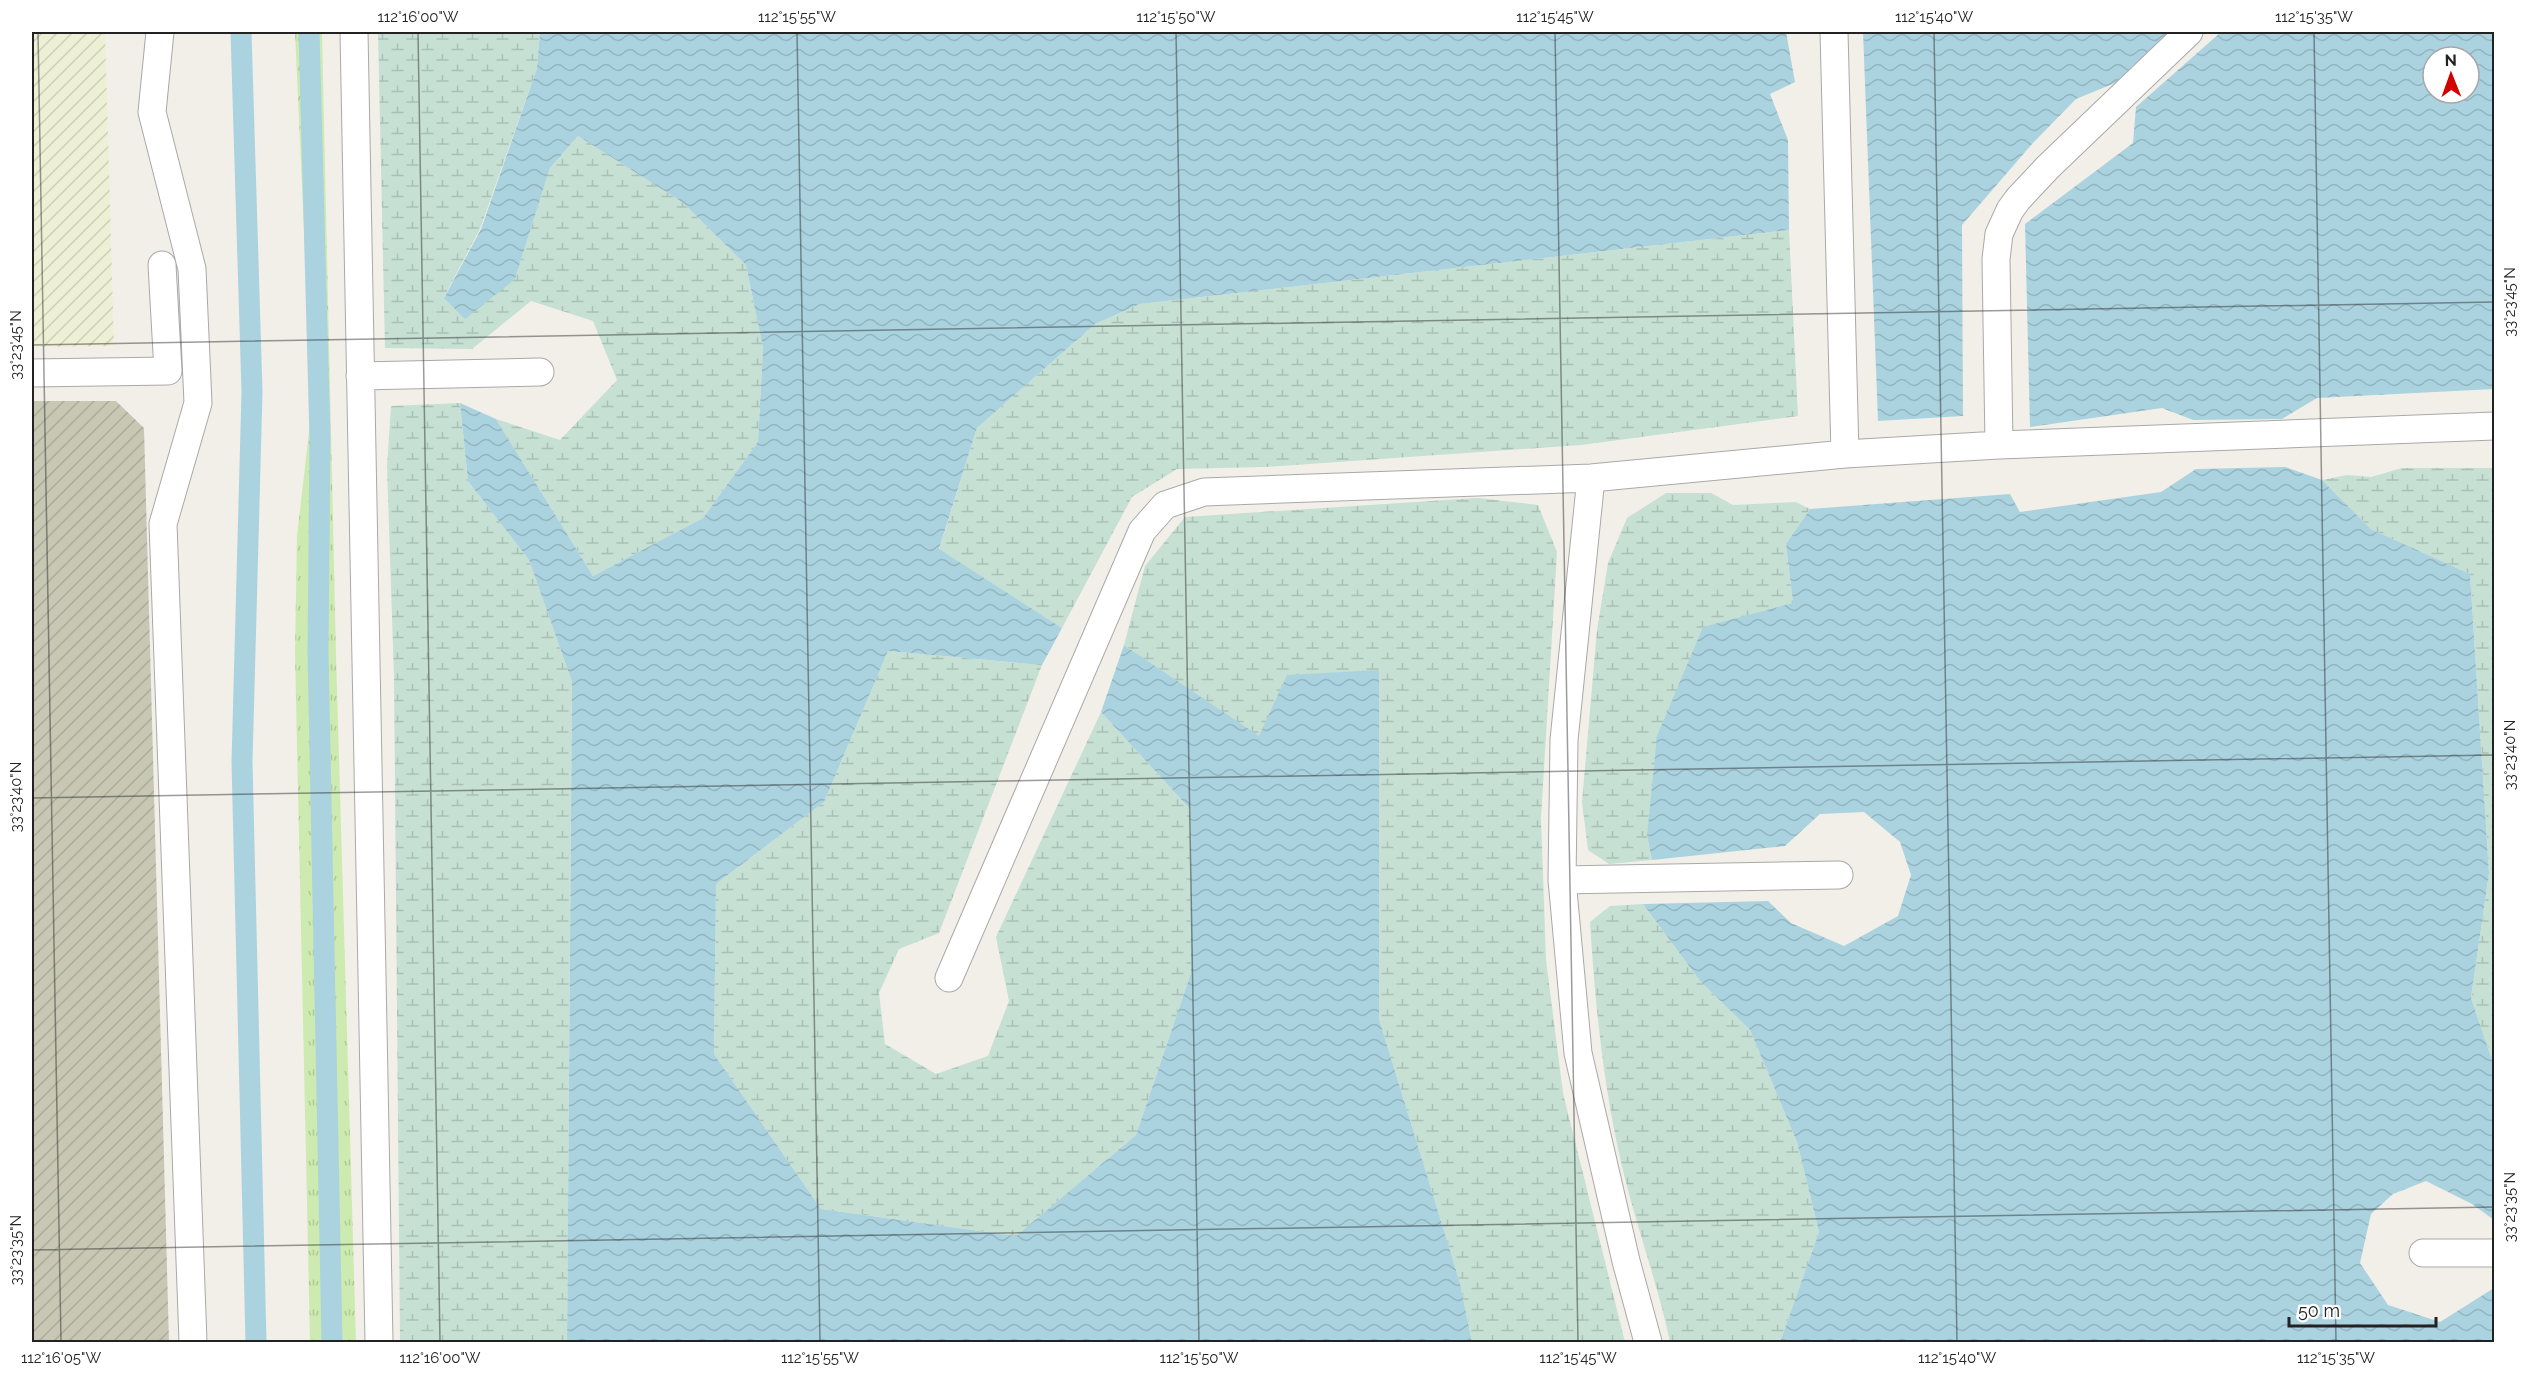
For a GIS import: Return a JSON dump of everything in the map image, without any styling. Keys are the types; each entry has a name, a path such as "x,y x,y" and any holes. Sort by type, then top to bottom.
{"lane":[{"path":"160,32 152,112 192,268 198,403 163,524 193,1342"},
{"path":"354,32 379,1342"},
{"path":"1834,32 1845,454"},
{"path":"1999,445 1996,259 1999,234 2003,225 2018,199 2048,167 2189,32"},
{"path":"32,373 168,372 162,265"},
{"path":"360,376 540,372"},
{"path":"949,978 1142,531 1165,505 1204,492 1591,478 1845,454 1999,445 2494,426"},
{"path":"1591,478 1564,740 1562,880 1578,1053 1626,1261 1648,1342"},
{"path":"1562,880 1839,875"},
{"path":"2423,1253 2494,1253"}],"shaded area":[{"path":"32,32 105,32 114,346 32,347"},
{"path":"32,401 116,401 144,428 169,1342 32,1342"}],"green space":[{"path":"295,32 322,32 336,654 356,1342 310,1342 295,653 297,536 312,406"},
{"path":"378,32 540,32 537,68 480,229 444,297 515,279 550,168 578,136 682,202 746,265 763,348 758,442 703,518 593,576 496,419 560,440 617,380 593,321 531,301 472,349 385,348"},
{"path":"1789,230 1798,416 1581,445 1266,467 1177,469 1132,497 1062,628 939,550 977,428 1095,324 1140,304"},
{"path":"460,403 468,481 529,560 572,682 567,1342 400,1342 394,677 387,467 391,406"},
{"path":"2402,468 2494,468 2494,1066 2471,998 2489,873 2470,574 2371,529 2322,480 2347,475 2371,477"},
{"path":"1666,493 1711,493 1733,505 1796,502 1810,509 1786,544 1793,603 1647,836 1652,860 1609,864 1588,850 1582,802 1597,630 1608,563 1627,518"},
{"path":"1478,498 1538,505 1557,552 1541,818 1546,960 1563,1093 1625,1342 1472,1342 1460,1283 1379,1019 1379,670 1259,737 1124,645 1145,566 1185,517"},
{"path":"888,651 1042,665 939,933 899,949 879,993 885,1044 936,1074 988,1056 1009,1001 996,937 1101,712 1190,809 1191,973 1136,1135 1016,1236 821,1209 714,1054 716,884 824,802"},
{"path":"1643,904 1700,981 1750,1030 1797,1142 1819,1232 1780,1342 1670,1342 1627,1185 1609,1103 1594,983 1590,922 1610,906"}],"water":[{"path":"540,32 1786,32 1795,82 1770,94 1788,140 1789,230 1140,304 1095,324 977,428 939,549 1062,628 1042,665 888,651 824,802 716,884 714,1054 821,1209 1016,1236 1136,1135 1191,973 1190,809 1101,712 1124,645 1259,736 1287,675 1379,670 1379,1019 1460,1283 1472,1342 567,1342 572,682 529,560 468,481 460,403 496,419 593,576 703,518 758,442 763,348 746,265 682,202 578,136 550,168 515,279 465,319 444,298 481,229 537,68"},
{"path":"1863,32 2169,32 2115,83 2076,99 2032,144 1962,225 1963,416 1878,421"},
{"path":"2221,32 2494,32 2494,389 2317,398 2282,419 2193,420 2162,408 2030,427 2025,224 2133,143 2136,107"},
{"path":"2285,467 2322,480 2371,529 2470,574 2489,873 2471,998 2494,1066 2494,1220 2472,1204 2426,1181 2393,1194 2371,1214 2360,1263 2388,1305 2440,1322 2494,1288 2494,1342 1780,1342 1819,1232 1797,1142 1750,1030 1700,981 1643,904 1768,901 1791,923 1844,946 1898,916 1911,875 1900,842 1864,812 1820,814 1785,846 1652,860 1647,836 1657,736 1703,627 1793,603 1786,544 1810,509 2010,494 2020,512 2161,492 2196,469"}],"waterway":[{"path":"241,32 252,392 242,762 256,1342"},
{"path":"309,32 320,439 318,653 332,1342"}]}
